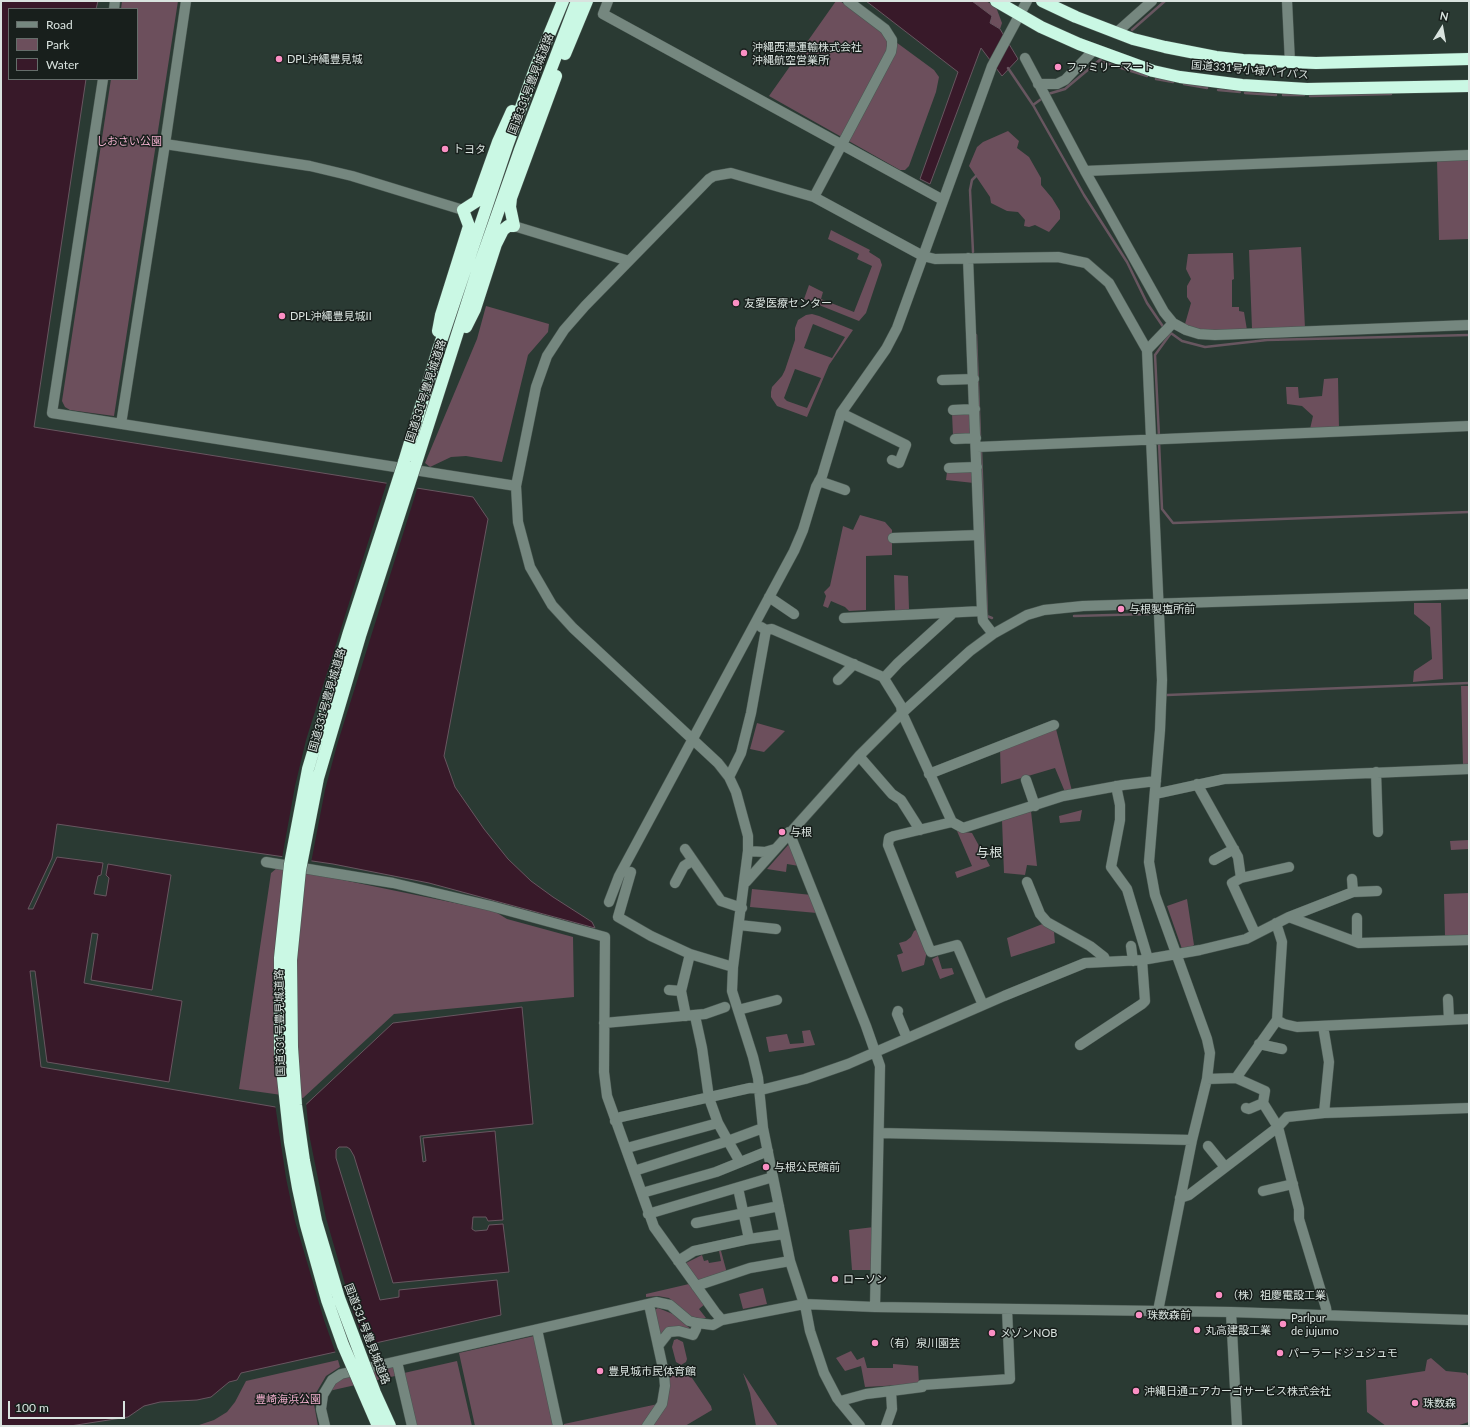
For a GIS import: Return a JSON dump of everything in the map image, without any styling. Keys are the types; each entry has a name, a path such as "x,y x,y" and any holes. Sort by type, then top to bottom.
{"highway":[{"name":"国道331号豊見城道路","path":"390,1426 375,1393 339,1298 316,1221 304,1161 296,1105 292,1047 291,967 300,870 320,770 410,462 438,350 507,146 535,69 563,1"},
{"name":"国道331号豊見城道路","path":"378,1426 343,1345 327,1300 306,1225 288,1127 280,1050 280,958 290,864 308,769 348,632 410,462 451,357 478,269 520,150 577,1"},
{"path":"451,357 475,309 496,244 503,230 508,226 514,226 510,207 511,198 560,66 587,1"},
{"name":"国道331号小禄バイパス","path":"996,1 1020,16 1063,37 1094,50 1168,74 1242,85 1330,89 1469,86"},
{"name":"国道331号小禄バイパス","path":"1042,1 1116,33 1189,52 1243,60 1290,63 1469,59"},
{"path":"438,350 438,331 441,315 469,226 463,210 477,201 504,129 535,69"}],"street":[{"path":"120,424 165,144 186,1"},
{"path":"608,1 603,14 943,200"},
{"path":"814,198 891,52 892,40 885,29 848,1"},
{"path":"609,902 619,876 769,597 803,530 841,413 892,339 992,66 1027,1"},
{"path":"1116,33 1152,1"},
{"path":"1287,1 1290,63"},
{"path":"1039,86 1057,84 1065,80 1094,50"},
{"path":"1025,58 1085,171 1164,312 1174,323 1186,330 1198,334 1215,335 1469,325"},
{"path":"103,80 52,414 516,486"},
{"path":"165,144 310,166 359,178 463,210"},
{"path":"1085,171 1469,155"},
{"path":"860,1426 840,1402 824,1373 816,1354 804,1304 790,1261 784,1234 763,1128 759,1089 753,1057 732,991 733,967 746,882 748,852 748,836 736,792 729,777 721,766 573,628 544,592 530,567 521,538 516,503 516,486 536,386 547,356 559,336 574,318 629,261 714,176 731,173 814,198 923,256 935,259 1058,257 1086,263 1109,283 1147,350 1162,680 1160,730 1149,862 1150,874 1155,895 1210,1053 1206,1079 1180,1198 1158,1311"},
{"path":"514,226 629,261"},
{"path":"968,258 974,379 982,611 984,622 993,634"},
{"path":"1147,350 1174,323"},
{"path":"942,380 974,379"},
{"path":"953,410 975,409"},
{"path":"841,413 906,445 899,463 892,460"},
{"path":"955,439 976,442 1152,440 1469,426"},
{"path":"949,468 977,468"},
{"path":"820,481 845,490"},
{"path":"894,538 979,535"},
{"path":"746,882 789,832 859,756 902,713 970,651 993,634 1016,620 1044,610 1083,606 1159,605 1469,594"},
{"path":"769,597 794,614"},
{"path":"844,618 982,611"},
{"path":"884,678 898,662 953,613"},
{"path":"754,623 766,630 772,629 879,674 884,678 901,706 902,713 928,774 952,822 963,828 1063,796 1116,786 1156,781"},
{"path":"729,777 739,760 747,733 766,630"},
{"path":"838,680 854,664"},
{"path":"928,774 1054,725"},
{"path":"859,756 892,794 901,800 920,830"},
{"path":"1155,794 1224,779 1469,769"},
{"path":"1376,772 1378,832"},
{"path":"1026,780 1035,806"},
{"path":"1197,784 1234,849 1240,867 1241,878"},
{"path":"1080,1045 1117,1022 1145,1001 1141,960 1128,889 1111,867 1121,812 1116,786"},
{"path":"952,822 894,836 889,838 888,845 931,952 957,945 983,1005"},
{"path":"789,832 880,1066 875,1307"},
{"path":"685,849 721,901 742,908"},
{"path":"748,852 765,852 775,849"},
{"path":"1214,860 1234,849"},
{"path":"675,883 684,866 692,861"},
{"path":"266,862 394,884 492,906 605,937 605,1085 615,1121 627,1148 648,1214 654,1227 722,1320"},
{"path":"1255,933 1232,883 1241,878 1289,867"},
{"path":"631,872 618,917 651,936 690,954 733,967"},
{"path":"1352,879 1353,892"},
{"path":"1027,882 1040,914 1047,922 1090,946 1104,957 1106,961"},
{"path":"615,1121 621,1117 750,1088 759,1089 805,1079 848,1064 983,1005 1085,963 1141,960 1246,939 1255,933 1289,917 1353,892 1377,891"},
{"path":"1289,917 1357,942 1375,943 1469,940"},
{"path":"1357,918 1357,942"},
{"path":"1236,1078 1277,1020 1282,942 1276,923"},
{"path":"739,925 776,929"},
{"path":"1131,946 1141,960"},
{"path":"690,954 681,991 702,1048 709,1098 718,1123 740,1162"},
{"path":"669,990 681,991"},
{"path":"1448,999 1449,1020"},
{"path":"738,1010 777,1000"},
{"path":"604,1023 691,1016 705,1014 725,1007"},
{"path":"898,1011 897,1014 907,1038"},
{"path":"1277,1020 1297,1027 1469,1019"},
{"path":"1323,1026 1329,1062 1324,1114"},
{"path":"1259,1044 1282,1049"},
{"path":"1206,1079 1236,1078 1270,1092 1263,1103 1250,1109 1246,1108"},
{"path":"1263,1103 1278,1127 1299,1209 1299,1219 1327,1315"},
{"path":"1180,1198 1189,1195 1278,1127 1287,1117 1469,1108"},
{"path":"627,1148 718,1123"},
{"path":"634,1171 728,1141 763,1128"},
{"path":"879,1133 1192,1140"},
{"path":"1208,1146 1225,1167"},
{"path":"642,1193 716,1172 768,1151"},
{"path":"648,1214 738,1188 773,1176"},
{"path":"1263,1192 1293,1184"},
{"path":"738,1188 749,1239"},
{"path":"696,1223 779,1206"},
{"path":"678,1261 694,1251 749,1239 784,1234"},
{"path":"696,1286 750,1268 790,1261"},
{"path":"324,1426 321,1409 323,1395 332,1380 341,1374 656,1302 670,1305 689,1320 697,1323 713,1325 722,1320 804,1304 875,1307 1231,1312 1469,1320"},
{"path":"647,1426 662,1404 665,1386 650,1309"},
{"path":"840,1402 866,1394 922,1387 922,1385 1010,1379 1007,1309"},
{"path":"1231,1312 1237,1426"},
{"path":"658,1346 669,1332 678,1331 693,1335 696,1329"},
{"path":"538,1334 558,1426"},
{"path":"398,1366 412,1426"},
{"path":"886,1426 892,1409 891,1391"}],"green space":[{"name":"しおさい公園","path":"122,1 178,1 114,416 70,410 65,407 62,401 111,80 138,80 138,8 121,8"},
{"path":"836,1 840,1 934,70 939,77 936,92 909,166 905,170 900,170 769,96"},
{"path":"972,1 986,1 996,7 1002,23 1000,29 990,23 992,16"},
{"path":"1008,131 1019,141 1017,148 1029,157 1041,178 1041,185 1052,198 1060,211 1060,219 1049,232 1035,225 1029,227 1024,226 1025,220 1018,212 1007,211 991,203 990,197 969,166 977,147 983,142"},
{"path":"1469,158 1469,239 1439,240 1437,160"},
{"path":"831,230 870,250 869,252 880,259 882,265 866,313 859,321 804,299 809,285 823,292 821,299 854,312 872,266 857,259 859,254 828,239"},
{"path":"1301,247 1305,328 1252,329 1249,250"},
{"path":"1233,253 1234,279 1232,280 1232,307 1239,307 1239,311 1244,312 1247,330 1216,331 1195,329 1185,324 1191,303 1187,297 1187,286 1191,279 1186,269 1188,254"},
{"path":"486,306 549,324 548,332 528,355 502,462 466,456 451,457 430,467 425,463 477,339"},
{"path":"812,314 819,316 853,330 829,365 807,417 777,406 771,397 772,387 782,376 785,370 795,340 795,328 798,320 806,315","holes":["813,324 845,337 832,358 804,348","795,369 821,378 807,408 787,401 784,398"]},
{"path":"1338,378 1339,428 1310,429 1313,416 1302,406 1287,404 1286,387 1298,387 1299,398 1322,396 1324,379"},
{"path":"970,412 971,435 953,436 952,413"},
{"path":"947,472 973,472 974,483 946,480"},
{"path":"860,515 885,522 892,530 892,555 866,556 866,610 849,611 845,607 831,601 828,608 823,606 826,596 824,592 830,586 843,526 853,530"},
{"path":"894,575 908,576 909,609 895,611"},
{"path":"1414,603 1441,603 1443,679 1413,682 1414,671 1432,659 1430,627 1414,614"},
{"path":"1461,686 1469,686 1469,765 1463,765"},
{"path":"757,723 785,731 764,752 750,749"},
{"path":"1056,729 1072,791 1065,792 1055,768 1001,784 1000,748"},
{"path":"1082,810 1080,821 1060,823 1059,816"},
{"path":"1031,811 1037,866 1027,865 1025,875 1004,873 1002,820"},
{"path":"957,831 972,833 990,866 957,878 955,872 972,866"},
{"path":"1469,840 1469,849 1451,850 1450,841"},
{"path":"789,844 799,866 787,864 786,872 767,869"},
{"path":"277,868 494,911 507,919 573,937 574,997 394,1014 303,1098 239,1089 271,873"},
{"path":"752,889 812,895 817,913 750,907"},
{"path":"1469,893 1469,935 1445,936 1444,894"},
{"path":"1187,899 1194,945 1192,947 1182,949 1167,906"},
{"path":"1045,923 1054,932 1055,943 1011,957 1007,938"},
{"path":"918,929 927,951 924,965 902,972 897,955 903,953 899,943 906,941 911,937 914,931"},
{"path":"938,956 942,969 952,968 954,974 940,979 932,959"},
{"path":"810,1030 815,1045 769,1052 766,1037 787,1034 790,1044 804,1043 802,1031"},
{"path":"874,1227 873,1270 852,1270 849,1230"},
{"path":"719,1251 721,1251 727,1273 700,1283 686,1263 702,1255 704,1261 708,1260 709,1263 721,1261"},
{"path":"689,1284 705,1304 699,1309 706,1318 701,1319 690,1316 669,1298 658,1296 646,1297 646,1294"},
{"path":"763,1288 767,1304 743,1309 739,1294"},
{"path":"658,1308 673,1314 693,1331 660,1338 654,1310"},
{"path":"534,1336 556,1426 475,1426 459,1353"},
{"path":"677,1339 683,1342 687,1359 686,1362 681,1365 676,1362 672,1347 674,1340"},
{"path":"851,1351 857,1360 864,1357 867,1368 893,1368 893,1364 918,1366 919,1384 865,1387 861,1366 845,1371 836,1358"},
{"path":"1431,1358 1446,1371 1466,1373 1469,1377 1469,1422 1456,1426 1386,1426 1367,1412 1366,1380 1425,1371 1427,1360"},
{"name":"豊崎海浜公園","path":"338,1360 340,1367 326,1376 316,1393 314,1404 318,1426 133,1426 199,1425 214,1420 227,1412 235,1402 246,1381"},
{"path":"457,1361 472,1426 415,1426 404,1373"},
{"path":"393,1366 395,1376 329,1391 337,1382 345,1377"},
{"path":"743,1373 778,1426 756,1426 750,1393"},
{"path":"668,1374 677,1377 690,1375 711,1406 712,1410 685,1426 649,1426"},
{"path":"658,1404 642,1426 564,1426 564,1424"}],"water":[{"path":"1,1 98,1 96,8 8,8 8,80 86,80 34,427 473,497 488,519 444,756 455,787 484,829 508,859 531,881 592,922 595,928 429,883 333,864 57,824 52,858 28,909 33,909 57,857 103,863 101,875 98,876 94,894 106,896 109,878 106,875 108,864 171,875 152,990 91,980 98,934 92,933 84,983 182,1001 169,1082 47,1062 35,971 30,971 41,1067 299,1111 393,1023 522,1007 533,1124 420,1136 423,1162 426,1161 423,1138 495,1131 503,1220 488,1221 486,1217 473,1217 472,1229 475,1231 487,1230 489,1225 503,1224 509,1272 393,1283 354,1156 347,1147 339,1147 336,1150 336,1158 380,1300 399,1297 399,1290 497,1280 501,1315 241,1373 237,1380 229,1382 211,1397 197,1400 160,1402 144,1406 128,1417 70,1426 1,1426"},
{"path":"866,1 972,1 992,16 990,23 1000,29 1018,59 1002,76 981,48 930,184 920,179 958,72"}],"pier":[{"path":"387,482 418,486 337,745 325,790 311,863 282,858 295,786 306,740"},
{"path":"306,1102 309,1134 326,1218 354,1315 367,1347 336,1354 324,1320 295,1221 286,1178 275,1104 299,1108"}],"waterway":[{"path":"1132,30 1165,1"},
{"path":"1048,94 1065,89 1102,58"},
{"path":"1099,61 1147,76"},
{"path":"1008,68 1033,105 1084,195 1127,262 1147,303 1164,328"},
{"path":"1156,79 1173,82"},
{"path":"1184,84 1207,88"},
{"path":"1218,90 1240,92"},
{"path":"1245,93 1276,95"},
{"path":"1310,96 1391,94"},
{"path":"1283,95 1304,95"},
{"path":"1033,105 1044,97"},
{"path":"973,252 970,190 972,180 976,176"},
{"path":"1168,331 1182,341 1205,347 1267,340 1469,335"},
{"path":"1159,437 1155,355 1171,333"},
{"path":"976,335 980,436"},
{"path":"1159,442 1162,509 1173,523 1469,512"},
{"path":"981,450 987,616 992,618"},
{"path":"1074,616 1150,614"},
{"path":"1167,695 1469,683"}],"place":[{"name":"沖縄西濃運輸株式会社 沖縄航空営業所","path":"744,53"},
{"name":"DPL沖縄豊見城","path":"279,59"},
{"name":"ファミリーマート","path":"1058,67"},
{"name":"トヨタ","path":"445,149"},
{"name":"友愛医療センター","path":"736,303"},
{"name":"DPL沖縄豊見城II","path":"282,316"},
{"name":"与根製塩所前","path":"1121,609"},
{"name":"与根","path":"782,832"},
{"name":"与根公民館前","path":"766,1167"},
{"name":"ローソン","path":"835,1279"},
{"name":"（株）祖慶電設工業","path":"1219,1295"},
{"name":"珠数森前","path":"1139,1315"},
{"name":"Parlpur de jujumo","path":"1283,1324"},
{"name":"丸高建設工業","path":"1197,1330"},
{"name":"メゾンNOB","path":"992,1333"},
{"name":"（有）泉川園芸","path":"875,1343"},
{"name":"パーラードジュジュモ","path":"1280,1353"},
{"name":"豊見城市民体育館","path":"600,1371"},
{"name":"沖縄日通エアカーゴサービス株式会社","path":"1136,1391"},
{"name":"珠数森","path":"1415,1403"}],"district":[{"name":"与根","path":"989,853"}]}
